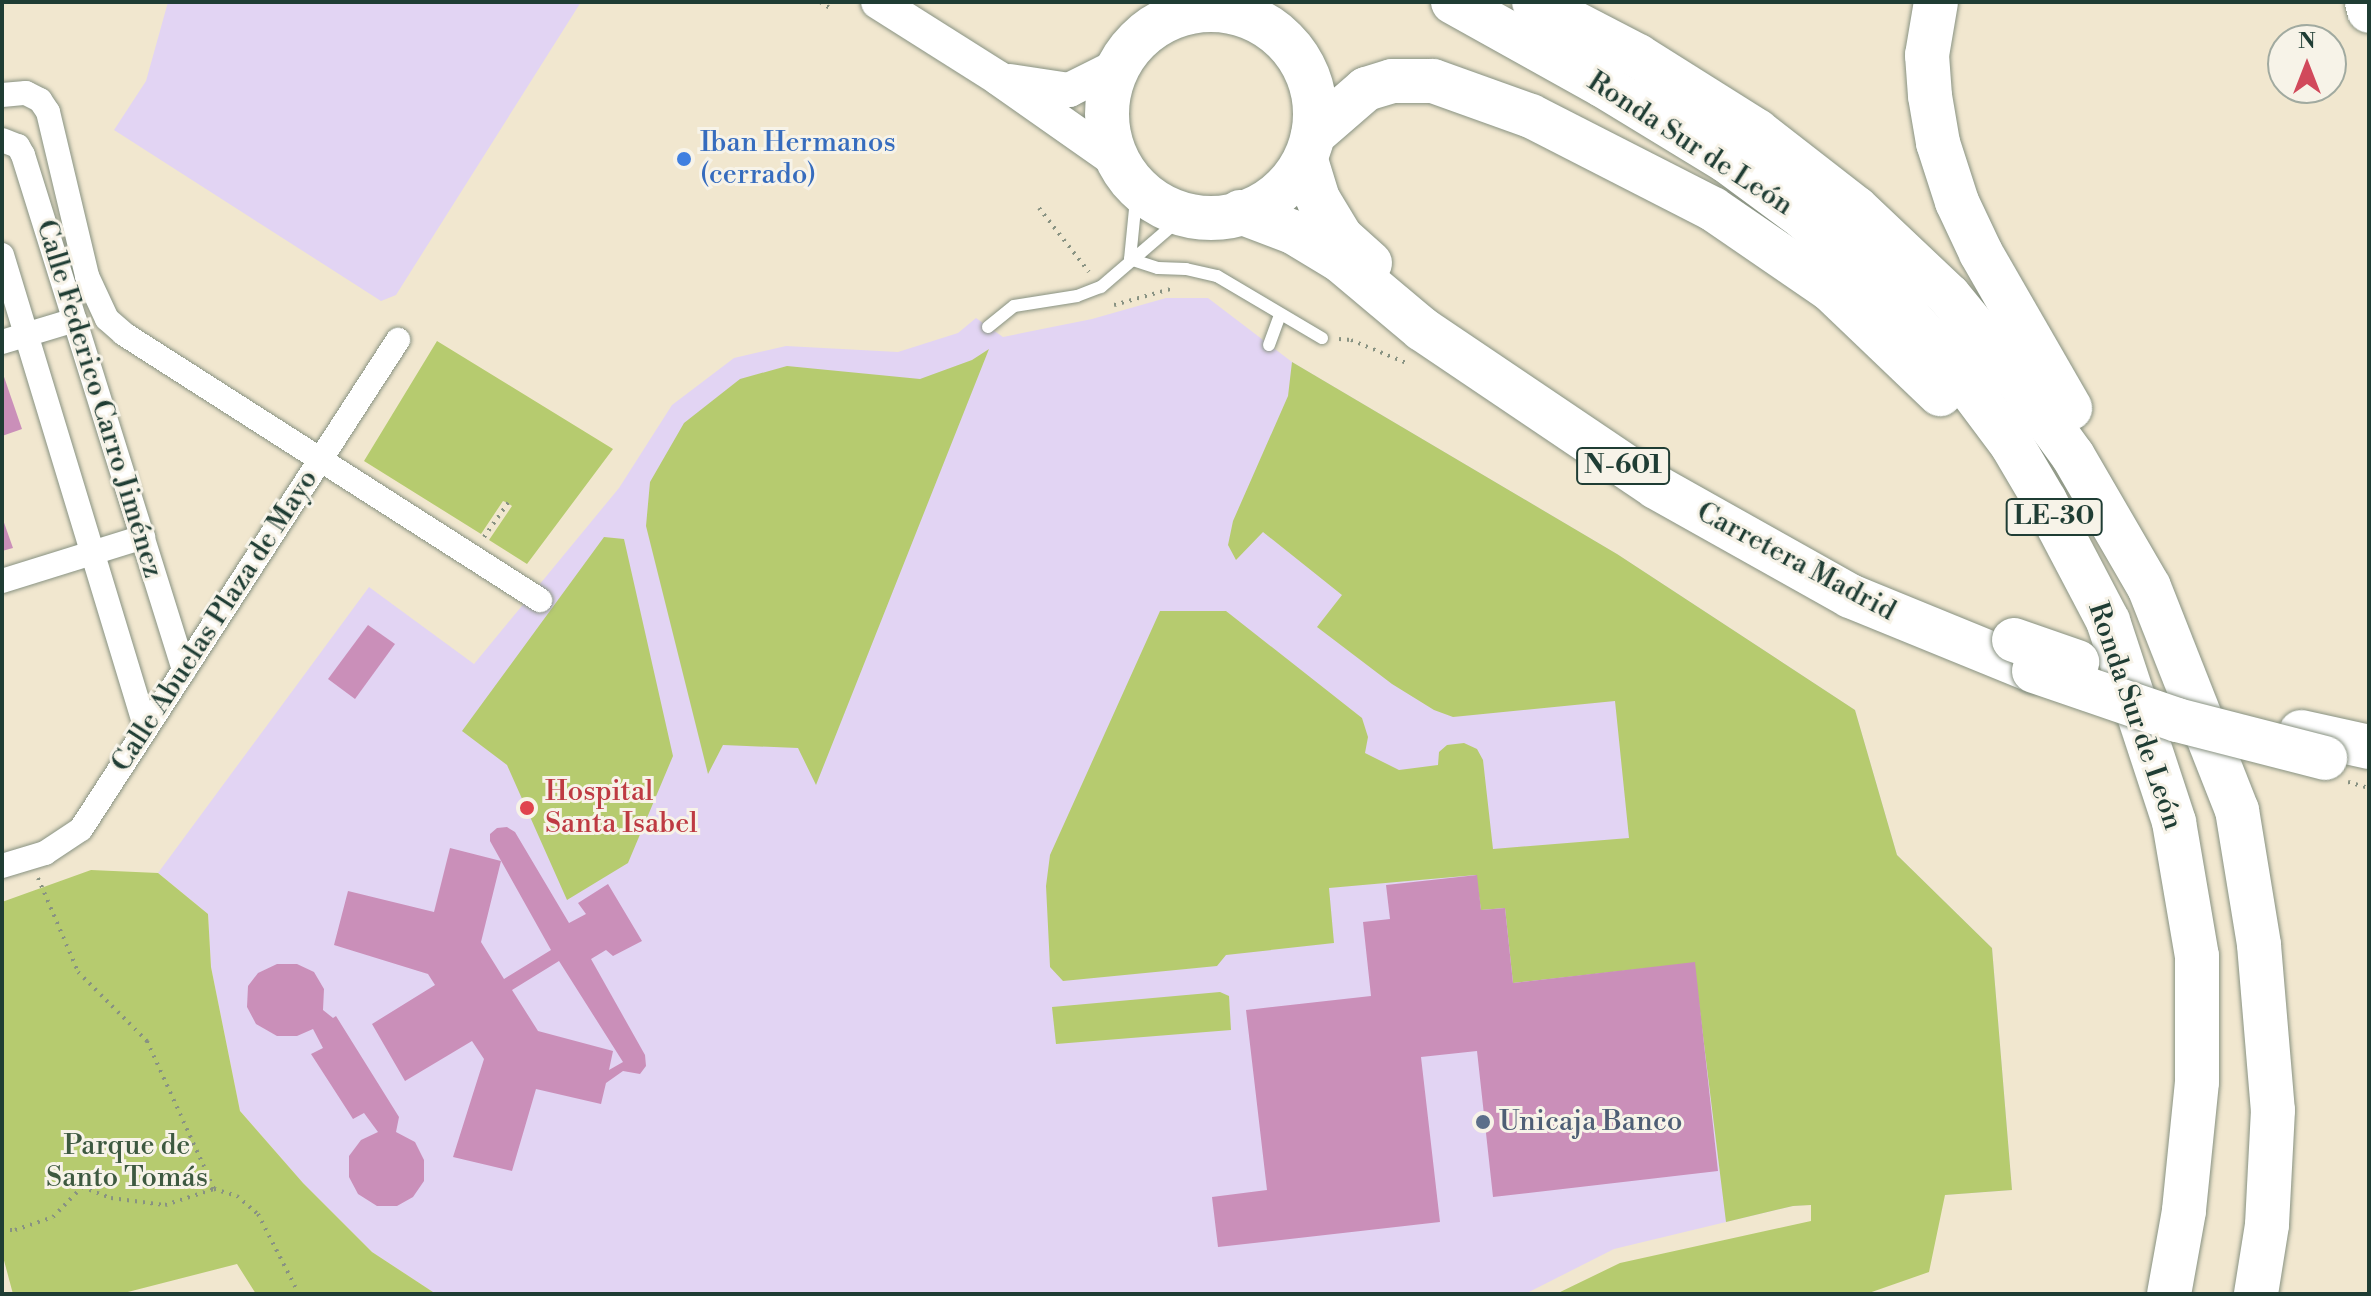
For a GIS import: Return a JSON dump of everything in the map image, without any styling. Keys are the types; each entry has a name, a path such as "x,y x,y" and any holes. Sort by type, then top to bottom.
{"highway":[{"name":"Ronda Sur de León","path":"1453,2 1602,85 1727,161 1804,218 1888,294 1953,366 2012,445 2108,621 2174,822 2197,956 2197,1082 2184,1211 2169,1294"},
{"name":"Ronda Sur de León","path":"1534,2 1638,56 1757,131 1856,208 1949,296 2017,379 2073,456 2149,587 2237,810 2259,945 2273,1110 2267,1225 2256,1294"},
{"path":"1936,2 1927,55 1930,96 1938,143 1957,202 2002,291 2130,509 2149,587"},
{"path":"2367,2 2369,11"},
{"name":"N-601","path":"1123,172 1147,197 1186,214 1212,217 1240,212 1265,202 1289,183 1310,147 1315,103 1309,72 1291,45 1266,25 1236,13 1203,11 1172,18 1137,34"},
{"path":"1123,172 1107,129 1108,96 1137,34"},
{"path":"1310,147 1366,89 1392,81 1433,81 1531,116 1713,209 1831,290 1929,379 2108,621"},
{"name":"Carretera Madrid","path":"1310,147 1318,199 1341,237 1398,289 1679,476 1769,531 2024,656"},
{"name":"Carretera Madrid","path":"1240,212 1293,232 1341,261 1422,329 1656,487 1850,596 2024,656 2229,713 2369,770"},
{"name":"Carretera Madrid","path":"2313,745 2369,747"}],"main road":[{"path":"878,2 998,78 1123,172"},
{"path":"998,78 1069,90 1137,34"}],"street":[{"path":"2,95 26,93 40,100 48,112 87,276 107,319 124,334 540,600"},
{"name":"Calle Federico Carro Jiménez","path":"2,140 18,146 23,155 184,670"},
{"name":"Calle Federico Carro Jiménez","path":"2,255 146,728"},
{"path":"2,342 75,320"},
{"name":"Calle Abuelas Plaza de Mayo","path":"2,866 65,842 81,829 398,340"},
{"path":"2,581 143,537"}],"lane":[{"path":"1123,172 1135,209 1130,259"},
{"path":"988,327 1014,306 1077,296 1101,287 1186,214"},
{"path":"1130,259 1158,268 1186,269 1217,276 1322,338"},
{"path":"1269,345 1280,315"}],"path":[{"path":"820,2 830,8"},
{"path":"1039,208 1093,277"},
{"path":"1114,305 1180,288"},
{"path":"471,557 508,503"},
{"path":"30,857 78,972 147,1041 214,1189"},
{"path":"2,1230 15,1230 53,1217 82,1187 111,1198 165,1205 214,1189 237,1196 258,1214 299,1294"}],"shaded area":[{"path":"168,2 581,2 396,295 381,301 114,130 146,81"},
{"path":"1166,298 1208,298 1292,362 1617,554 1855,710 1897,855 1992,948 2012,1190 1793,1206 1614,1249 1525,1294 436,1294 372,1252 303,1183 240,1111 211,967 208,914 158,873 369,587 474,664 619,488 672,405 734,358 786,346 898,352 958,333 976,318 1003,337 1092,319"}],"green space":[{"path":"437,341 613,449 527,564 489,540 512,506 508,503 503,501 481,534 364,461"},
{"path":"989,349 816,785 798,748 723,745 708,774 646,526 650,482 684,423 740,379 787,366 920,379 972,360"},
{"path":"1292,362 1617,554 1855,710 1897,855 1992,948 2012,1190 1945,1195 1929,1272 1866,1294 1556,1294 1620,1263 1811,1221 1811,1205 1793,1206 1726,1222 1694,963 1513,983 1505,908 1481,910 1476,875 1329,888 1334,943 1226,955 1217,966 1063,981 1050,967 1046,886 1050,855 1160,611 1226,611 1362,718 1368,737 1365,753 1399,770 1438,765 1439,752 1447,745 1464,743 1477,749 1483,760 1493,849 1629,838 1615,701 1453,717 1434,710 1392,684 1317,627 1342,595 1263,532 1236,560 1228,545 1233,521 1288,396"},
{"path":"604,537 624,539 673,756 628,863 567,900 507,765 462,731"},
{"name":"Parque de Santo Tomás","path":"91,870 158,873 208,914 211,967 240,1111 303,1183 372,1252 436,1294 256,1294 237,1264 120,1294 13,1294 2,1253 2,902"},
{"path":"1220,992 1229,996 1231,1030 1056,1044 1052,1007"}],"building":[{"path":"2,371 22,429 2,436"},
{"path":"2,517 13,548 2,551"},
{"path":"368,625 395,644 355,699 328,679"},
{"path":"507,827 515,832 569,923 586,914 578,903 608,884 642,941 613,956 606,950 591,959 645,1055 646,1066 640,1074 623,1071 606,1083 601,1104 536,1089 512,1171 453,1157 484,1059 472,1041 405,1081 372,1024 435,985 428,974 334,945 348,891 434,912 450,848 501,861 481,942 504,979 551,950 490,841 490,834 497,828","holes":["559,961 623,1062 609,1070 613,1051 538,1031 512,990"]},
{"path":"1477,875 1481,910 1505,908 1513,983 1695,962 1718,1171 1493,1197 1477,1051 1421,1057 1440,1222 1218,1247 1212,1197 1267,1190 1246,1010 1371,996 1363,922 1390,919 1386,885"},
{"path":"277,964 297,964 314,972 324,989 323,1010 333,1018 336,1016 399,1117 396,1132 415,1142 424,1160 424,1181 413,1197 397,1206 377,1206 358,1194 349,1177 349,1156 361,1140 378,1132 364,1113 353,1119 311,1054 323,1048 313,1029 297,1036 277,1036 256,1024 247,1007 248,986 258,973"}],"place":[{"name":"Iban Hermanos (cerrado)","path":"684,159"},
{"name":"Hospital Santa Isabel","path":"527,808"},
{"name":"Unicaja Banco","path":"1483,1122"}]}
